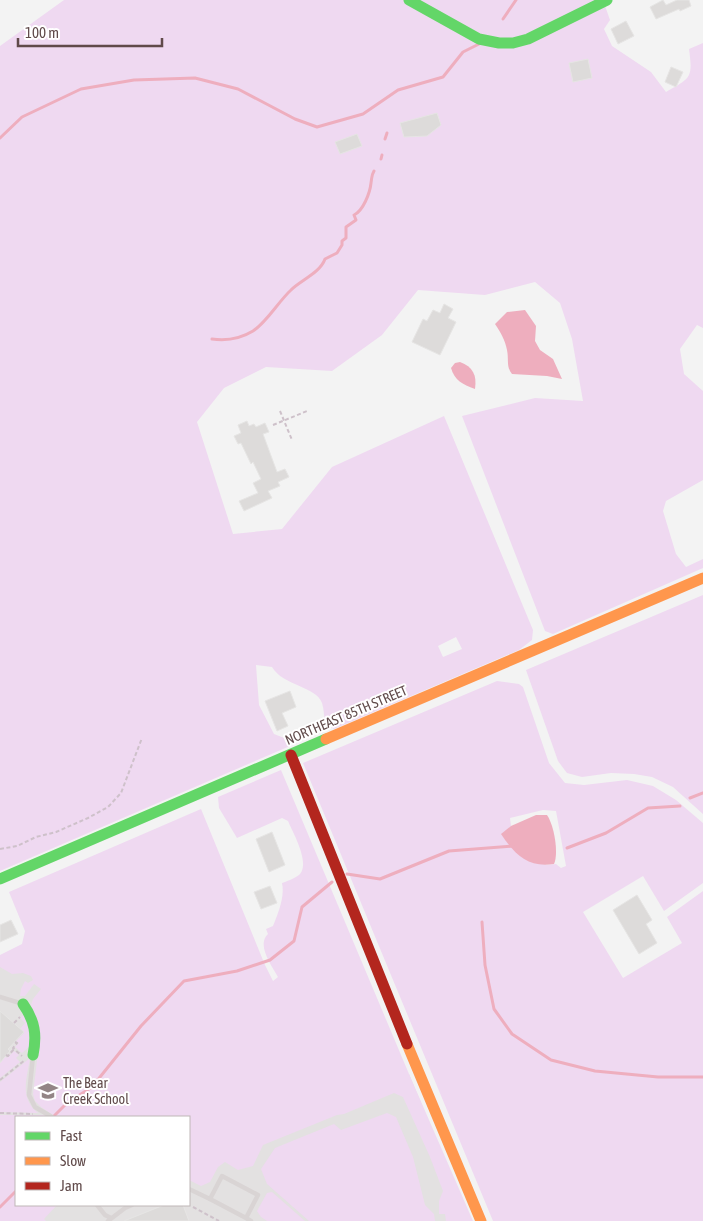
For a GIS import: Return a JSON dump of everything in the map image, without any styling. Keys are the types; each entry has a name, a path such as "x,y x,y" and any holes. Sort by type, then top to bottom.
{"street":[{"path":"409,0 480,39 512,43 528,39 607,0"},
{"name":"NORTHEAST 85TH STREET","path":"0,879 703,578"},
{"path":"291,754 418,1071 481,1221"},
{"path":"23,1004 32,1016 36,1028 37,1037 29,1057"}],"lane":[{"path":"0,997 23,1004"},
{"path":"29,1057 29,1094 35,1107 50,1116"},
{"path":"190,1189 248,1220 258,1195 222,1176 210,1199"},
{"path":"98,1206 110,1219 130,1206"}],"path":[{"path":"280,411 292,440"},
{"path":"273,425 307,411"},
{"path":"0,849 17,846 36,837 56,832 108,807 121,793 142,738"},
{"path":"6,1055 8,1056 14,1049 17,1043 15,1042"},
{"path":"0,1080 29,1057 14,1049"},
{"path":"0,1113 40,1114 43,1112"},
{"path":"193,1207 220,1221"}],"shaded area":[{"path":"64,0 603,0 610,20 604,29 612,46 651,72 666,92 685,80 691,66 689,49 703,43 703,328 697,325 680,349 684,374 703,391 703,480 666,501 663,511 676,554 686,567 703,559 703,568 553,634 545,631 462,416 535,398 583,401 572,339 560,303 535,282 485,295 418,290 382,335 332,371 266,367 224,388 197,422 233,534 282,529 332,467 444,416 533,630 532,640 519,650 334,729 325,723 324,710 319,697 284,678 272,667 256,665 259,705 274,734 297,743 0,871 0,46","holes":["456,637 462,649 443,657 438,646"]},
{"path":"525,310 536,326 535,341 540,350 553,359 562,379 512,374 510,371 505,343 495,324 507,312"},
{"path":"460,362 468,366 473,372 475,376 475,389 463,384 455,376 451,368 455,363"},
{"path":"703,595 703,814 673,787 652,777 611,773 582,777 567,773 558,761 526,670"},
{"path":"497,681 519,684 523,687 549,763 565,783 584,785 627,780 653,786 676,800 703,823 703,883 664,911 643,876 583,912 623,978 682,943 667,917 703,891 703,1221 493,1221 303,763","holes":["543,810 556,811 566,866 561,868 556,864 546,865 502,835 511,826 510,818"]},
{"path":"281,770 473,1221 446,1221 445,1214 439,1214 439,1201 443,1191 403,1097 394,1093 263,1145 253,1166 238,1170 225,1162 218,1167 210,1182 201,1186 190,1180 190,1116 54,1116 35,1101 33,1094 38,1052 31,1005 41,989 34,984 25,996 20,996 25,981 28,983 33,980 31,976 23,973 12,974 0,967 0,955 22,944 25,931 9,892 201,809 265,965 273,981 278,977 264,950 265,939 268,934 266,929 273,926 279,910 283,894 282,883 300,874 303,869 302,855 297,840 288,821 282,818 237,838 219,808 218,797"},
{"path":"536,815 547,815 552,825 556,846 554,864 545,865 529,862 517,854 501,834 511,826"},
{"name":"The Bear Creek School","path":"38,945 107,1116 15,1116 15,1206 190,1206 190,1163 409,1074 470,1221 0,1221 0,960"},
{"path":"25,1014 32,1028 30,1046 22,1053 15,1047 19,1043 16,1041 24,1033 20,1029 25,1023 20,1018"},
{"path":"14,1051 19,1055 16,1058 20,1062 0,1078 0,1062 5,1056 7,1058"},
{"path":"30,1058 26,1080 26,1094 28,1101 38,1113 0,1112 0,1082"},
{"path":"387,1113 396,1117 413,1157 425,1205 434,1214 435,1221 309,1221 267,1184 261,1169 275,1148 334,1124 341,1130"},
{"path":"0,1115 44,1115 15,1116 15,1206 56,1206 44,1219 46,1221 0,1221"},
{"path":"272,1192 305,1221 267,1221 261,1217 257,1211 267,1193"}],"building":[{"path":"663,0 666,5 677,0 689,0 691,6 656,19 650,7"},
{"path":"626,21 634,36 618,44 611,29"},
{"path":"588,59 592,78 573,82 569,63"},
{"path":"671,67 683,72 676,87 665,82"},
{"path":"437,113 441,125 427,136 404,137 400,123"},
{"path":"357,134 362,146 340,154 335,142"},
{"path":"444,304 453,309 448,318 456,322 440,355 412,342 423,319 427,321 433,310 440,313"},
{"path":"247,421 249,426 254,424 256,427 265,423 269,432 263,434 277,472 285,469 289,477 278,482 280,486 268,491 272,498 244,511 239,501 258,493 253,483 261,479 253,462 251,464 241,443 238,444 234,436 241,433 238,425"},
{"path":"290,691 296,707 282,713 288,726 277,731 265,701"},
{"path":"272,832 285,865 269,872 256,839"},
{"path":"270,886 277,903 261,909 254,892"},
{"path":"637,895 652,920 646,924 657,943 639,954 613,910"},
{"path":"11,920 18,934 0,942 0,925"},
{"path":"0,1011 24,1032 8,1049 10,1051 0,1063"},
{"path":"162,1206 183,1206 189,1221 124,1221"}],"waterway":[{"path":"503,19 516,0"},
{"path":"0,138 22,117 81,89 134,80 195,78 238,89 295,119 317,127 363,114 398,90 443,77 463,52 479,44"},
{"path":"385,139 387,133"},
{"path":"381,159 382,155"},
{"path":"212,339 233,339 253,331 295,286 315,272 325,259 337,253 342,245 342,241 346,238 346,227 356,220 354,215 366,201 374,171"},
{"path":"690,798 703,793"},
{"path":"567,848 606,833 648,808 680,806"},
{"path":"347,874 380,879 449,851 513,846"},
{"path":"54,1116 67,1103 92,1087 141,1026 184,981 237,971 270,960 294,941 302,907 332,882"},
{"path":"482,922 485,965 494,1009 512,1034 551,1060 595,1071 658,1077 703,1077"},
{"path":"0,1207 15,1192"}],"traffic: fast":[{"path":"409,0 479,39 499,43 513,43 528,39 607,0"},
{"path":"0,879 326,739"},
{"path":"23,1004 34,1028 33,1055"}],"traffic: slow":[{"path":"326,739 703,578"},
{"path":"407,1044 481,1221"}],"traffic: jam":[{"path":"291,755 407,1044"}],"place":[{"name":"The Bear Creek School","path":"48,1091"}]}
